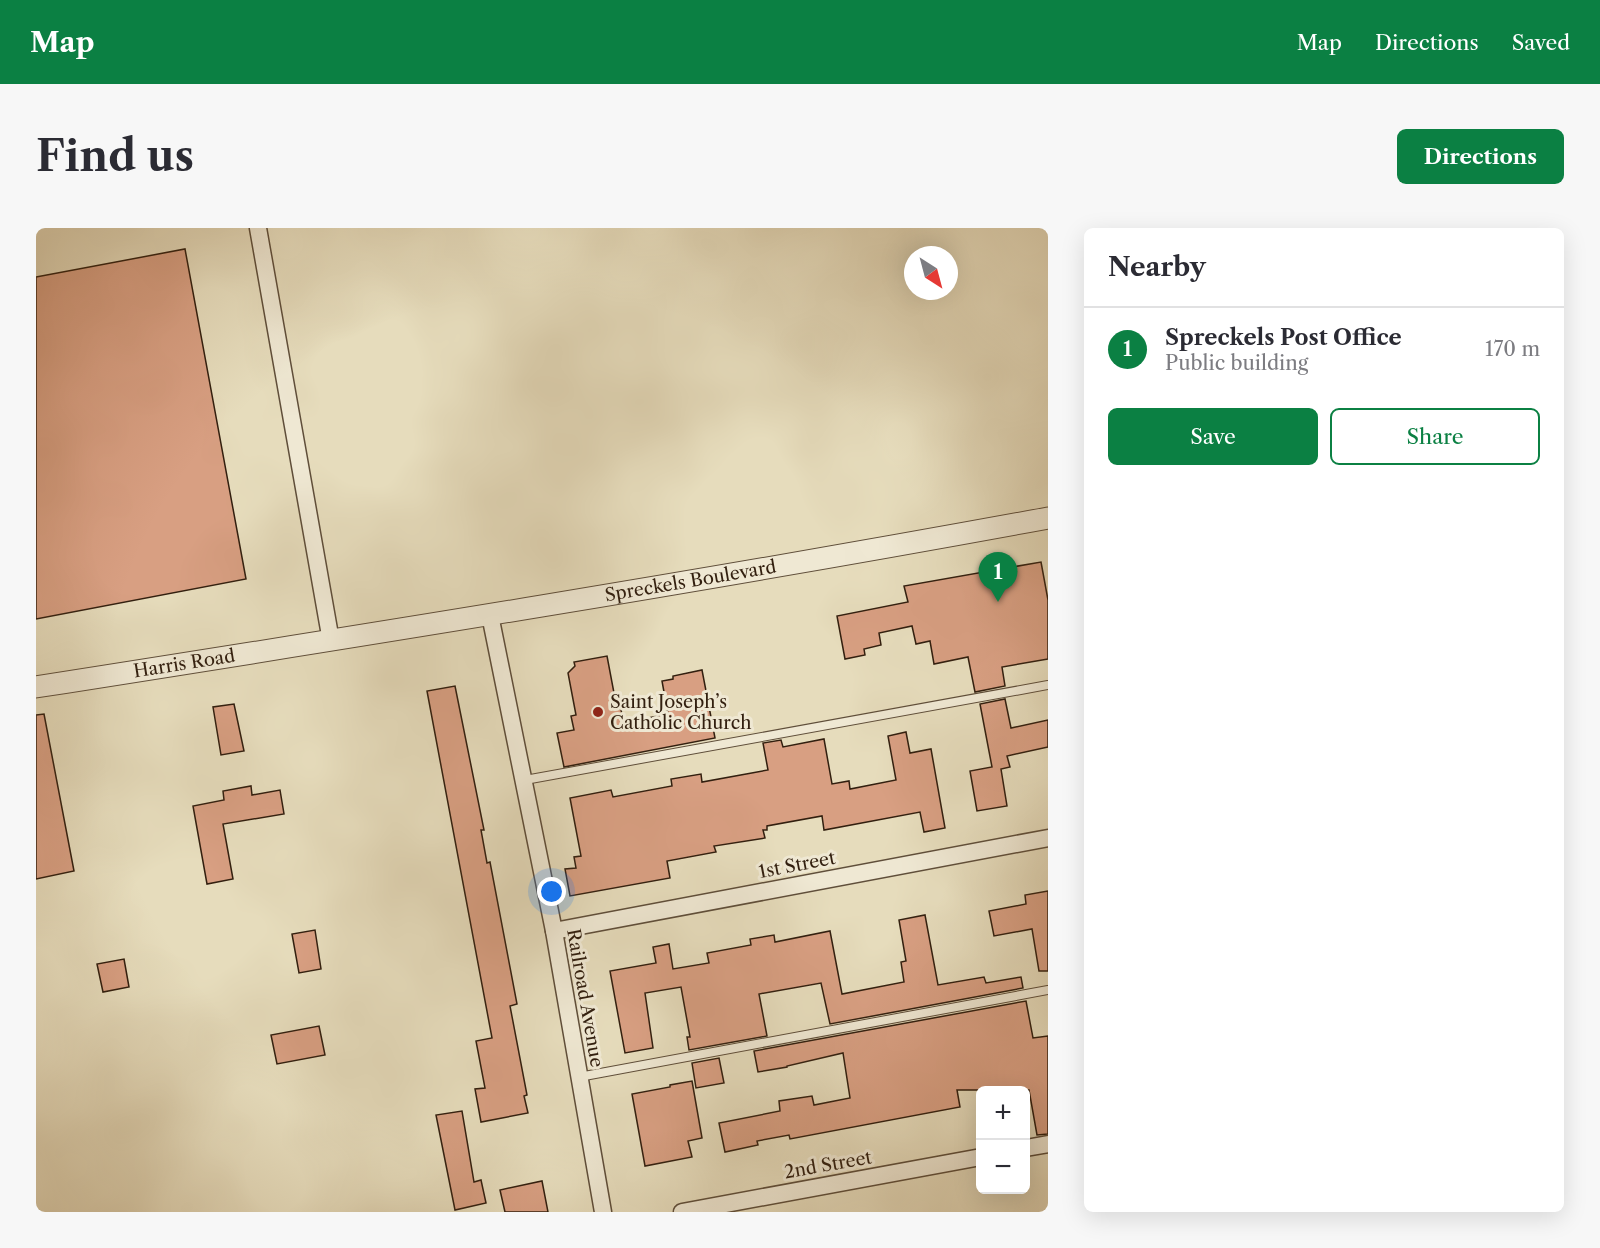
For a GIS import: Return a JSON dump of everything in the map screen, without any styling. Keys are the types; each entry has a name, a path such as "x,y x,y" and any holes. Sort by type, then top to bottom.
{"street":[{"path":"258,228 331,641"},
{"name":"Spreckels Boulevard","path":"331,641 774,568 1048,518"},
{"name":"Railroad Avenue","path":"490,615 554,931 603,1212"},
{"name":"Harris Road","path":"36,687 331,641"},
{"name":"1st Street","path":"554,931 1048,838"},
{"path":"1030,1147 1048,1144"},
{"name":"2nd Street","path":"682,1212 976,1158"}],"lane":[{"path":"525,780 1048,685"},
{"path":"579,1077 1048,990"}],"building":[{"path":"185,249 246,579 36,619 36,277"},
{"path":"1041,562 1048,600 1048,659 1002,667 1005,686 975,692 968,657 934,664 930,641 916,644 912,626 879,633 881,645 864,649 865,655 845,659 837,616 908,602 904,586"},
{"name":"Saint Joseph’s Catholic Church","path":"607,656 617,709 621,709 623,723 668,714 662,681 673,679 673,676 702,670 715,738 564,767 557,733 574,730 571,716 576,715 568,673 575,666 574,662"},
{"path":"455,686 484,830 481,830 487,863 490,862 517,1004 510,1006 527,1095 524,1096 528,1113 481,1122 475,1089 485,1088 476,1041 492,1038 427,691"},
{"path":"1005,699 1011,728 1048,720 1048,747 1007,756 1010,767 1001,769 1007,806 977,811 970,771 992,767 980,704"},
{"path":"234,704 244,751 221,755 213,707"},
{"path":"44,714 74,871 36,879 36,715"},
{"path":"906,732 910,753 931,749 945,828 924,832 920,812 824,830 822,816 767,826 767,830 763,830 765,838 714,846 716,852 667,861 670,878 570,896 565,869 576,868 574,857 581,856 570,798 611,790 613,797 672,786 671,779 701,774 702,782 768,770 763,743 781,740 783,747 824,739 832,784 849,781 850,789 896,780 888,736"},
{"path":"251,786 252,795 280,790 284,814 223,824 233,879 207,884 193,806 224,800 223,791"},
{"path":"1048,891 1048,971 1039,971 1032,929 994,936 989,911 1026,904 1025,895"},
{"path":"925,915 938,985 984,977 986,983 1021,977 1023,988 830,1024 821,983 759,994 767,1036 689,1050 687,1037 690,1037 681,987 645,993 653,1048 625,1053 610,971 656,963 653,947 669,944 673,969 709,963 707,953 751,945 750,939 774,935 775,942 830,931 842,994 904,982 901,962 906,961 899,920"},
{"path":"315,930 321,969 299,973 292,934"},
{"path":"124,959 129,987 103,992 97,964"},
{"path":"1026,1001 1033,1038 1048,1036 1048,1134 1037,1135 1030,1086 976,1086 976,1090 957,1090 960,1107 790,1139 789,1135 757,1141 758,1145 725,1152 719,1123 780,1111 779,1101 812,1096 814,1105 850,1098 843,1053 758,1072 754,1051"},
{"path":"319,1026 325,1055 277,1064 271,1035"},
{"path":"719,1058 724,1083 696,1088 692,1063"},
{"path":"692,1081 702,1138 688,1141 692,1157 645,1166 632,1094"},
{"path":"462,1111 474,1182 481,1180 486,1203 455,1210 436,1115"},
{"path":"542,1181 548,1212 505,1212 500,1190"}],"place":[{"name":"Spreckels Post Office","path":"998,602"},
{"name":"Saint Joseph’s Catholic Church","path":"598,712"}]}
